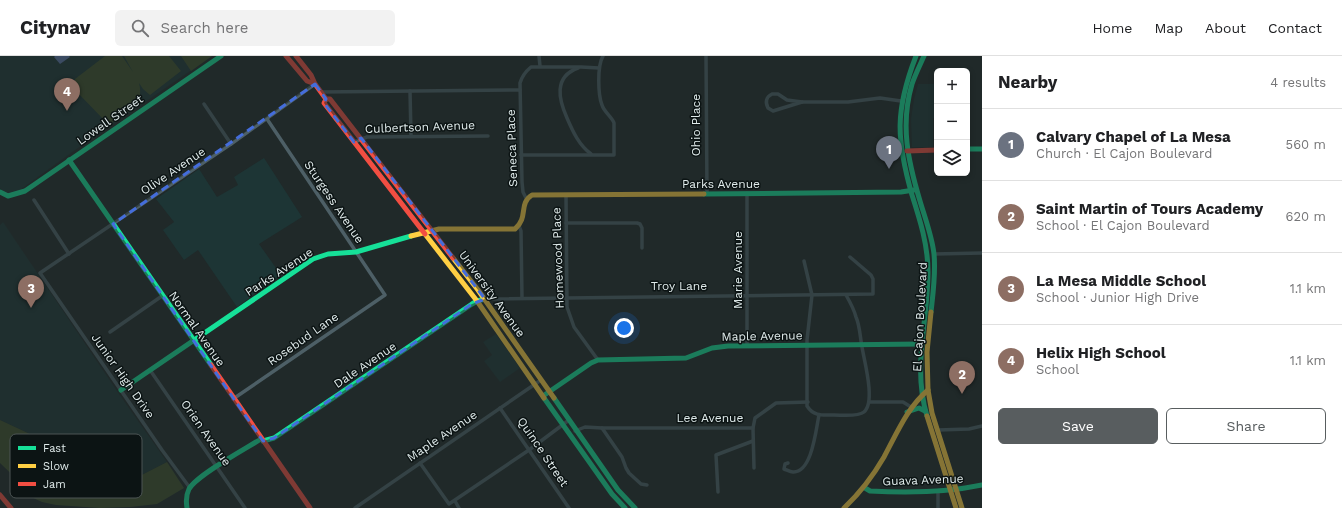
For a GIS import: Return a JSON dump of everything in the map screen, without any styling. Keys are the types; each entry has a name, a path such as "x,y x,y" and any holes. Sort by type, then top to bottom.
{"street":[{"name":"Lowell Street","path":"0,192 8,196 25,191 220,56"},
{"name":"University Avenue","path":"286,56 308,83 314,84"},
{"name":"University Avenue","path":"296,56 311,76 314,84 320,92 326,99 330,99 485,299 618,490 635,508"},
{"path":"539,56 540,66"},
{"path":"521,155 614,155 614,123 602,106 600,97 599,68 603,56"},
{"name":"Ohio Place","path":"706,56 706,193"},
{"name":"El Cajon Boulevard","path":"916,56 906,80 901,101 898,121 899,141 901,156 930,235 934,254 934,288 927,352 928,390 930,406 962,508"},
{"name":"El Cajon Boulevard","path":"924,56 912,84 906,112 905,134 928,264 920,366 922,395 925,412 956,508"},
{"path":"320,92 520,90 522,77 531,67 599,68"},
{"path":"581,67 570,72 560,86 559,95 562,107 577,139 592,155"},
{"name":"Olive Avenue","path":"40,273 231,144 314,84"},
{"name":"Seneca Place","path":"520,90 523,192 526,198 522,221 519,226 521,231 522,298"},
{"path":"410,91 411,136"},
{"path":"802,102 775,111 770,109 766,102 772,94 778,94 787,100 802,102 848,102 880,98 901,101 906,112"},
{"name":"University Avenue","path":"326,99 324,103 477,301 612,494 625,508"},
{"path":"204,104 231,144"},
{"name":"Sturgess Avenue","path":"267,119 384,295"},
{"name":"Culbertson Avenue","path":"354,142 361,138 367,137 488,136"},
{"path":"970,149 982,149"},
{"path":"907,151 934,150"},
{"name":"Normal Avenue","path":"69,160 310,508"},
{"name":"Parks Avenue","path":"526,198 532,195 901,192 914,190"},
{"name":"Marie Avenue","path":"747,194 747,346"},
{"name":"Homewood Place","path":"566,195 567,307 573,325 598,360"},
{"path":"34,200 69,254"},
{"path":"566,223 637,223 640,224 642,228 642,248"},
{"name":"Parks Avenue","path":"121,390 194,342 313,259 328,254 346,254 356,252 425,232 446,229 515,228 519,226"},
{"path":"934,254 982,253"},
{"name":"Troy Lane","path":"485,299 874,294 873,279 871,275 850,257"},
{"path":"804,261 812,295 807,345 807,406 810,410 819,415 858,414 865,412 869,402 868,376 862,344 852,304 846,295"},
{"name":"Junior High Drive","path":"40,273 190,488"},
{"name":"Rosebud Lane","path":"234,399 384,295"},
{"path":"110,332 162,296"},
{"path":"477,301 485,299"},
{"name":"Dale Avenue","path":"190,488 217,467 262,440 274,438 477,301"},
{"name":"Maple Avenue","path":"543,396 598,360 613,358 684,358 721,346 922,344"},
{"name":"Orien Avenue","path":"150,370 245,508"},
{"name":"Maple Avenue","path":"355,508 541,380"},
{"path":"844,508 864,488 887,452 907,412 928,390"},
{"name":"Lee Avenue","path":"576,430 585,427 753,428 755,418 776,403 808,402"},
{"path":"869,402 903,402 911,407"},
{"name":"Quince Street","path":"500,408 568,508"},
{"path":"907,412 918,408 922,408 925,412"},
{"path":"788,463 785,464 784,469 792,472 801,470 805,465 812,453 819,415"},
{"path":"420,463 449,504 529,450 569,420"},
{"path":"938,430 969,429 982,426"},
{"path":"602,428 622,457 629,473 640,484 647,485"},
{"path":"753,428 754,468"},
{"path":"570,434 576,430"},
{"path":"718,492 716,455 753,441"},
{"name":"Guava Avenue","path":"864,488 870,491 878,492 938,491 957,490 982,485"},
{"path":"187,508 187,497 190,488"},
{"path":"938,491 938,508"},
{"path":"0,495 8,507"},
{"path":"454,501 459,508"}],"highlighted area":[{"path":"315,84 326,99 324,103 354,142 361,138 485,299 472,304 274,438 263,441 113,224"}],"shaded area":[{"path":"0,56 212,56 75,150 9,198 0,188"},
{"path":"918,84 934,84 933,147 912,147 911,119"},
{"path":"264,158 302,217 259,244 281,275 237,307 198,250 184,260 163,230 174,222 156,199 199,169 217,197 238,185 234,177"},
{"path":"3,222 117,391 167,462 142,475 142,434 30,434 0,420 0,225"},
{"path":"496,334 520,368 500,382 484,361 492,355 483,342"}],"green space":[{"path":"105,56 122,56 133,72 124,56 169,56 181,71 150,95 139,83 140,97 134,107 112,123 105,121 75,90 75,79"},
{"path":"181,56 212,56 191,71"},
{"path":"0,420 30,434 10,434 10,473 0,463"},
{"path":"167,462 184,488 157,504 130,507 100,508 56,505 42,502 33,498 142,498 142,475"}],"water":[{"path":"54,57 70,57 60,64"}],"traffic: fast":[{"path":"0,192 8,196 25,191 221,56"},
{"path":"916,56 904,93 900,125 903,157 923,233 928,262 921,362 923,398 927,416"},
{"path":"924,56 912,84 908,99 906,128 912,172 930,234 935,261 931,312"},
{"path":"970,149 982,149"},
{"path":"69,160 211,365"},
{"path":"704,194 901,192 914,190"},
{"path":"121,390 313,259 328,254 356,252 411,236"},
{"path":"263,441 274,438 472,304 485,299"},
{"path":"543,396 591,363 598,360 686,358 712,348 728,346 922,344"},
{"path":"544,398 612,494 625,508"},
{"path":"554,398 618,490 635,508"},
{"path":"907,412 919,408 925,411"},
{"path":"187,508 187,494 194,483 211,470 261,439"},
{"path":"865,488 870,491 926,492 954,490 982,485"}],"traffic: slow":[{"path":"411,236 439,229 515,229 522,220 525,202 532,195 704,194"},
{"path":"425,234 477,301 544,398"},
{"path":"453,258 478,290 554,398"},
{"path":"931,312 927,352 928,390 932,413 962,508"},
{"path":"844,508 871,478 908,413 928,390"},
{"path":"927,416 956,508"}],"traffic: jam":[{"path":"286,56 307,81 315,84"},
{"path":"296,56 311,75 315,84 326,99 330,99 453,258"},
{"path":"326,99 324,103 425,234"},
{"path":"907,151 934,150"},
{"path":"211,365 310,508"},
{"path":"0,495 11,508"}],"place":[{"name":"Helix High School","path":"67,111"},
{"name":"Calvary Chapel of La Mesa","path":"889,169"},
{"name":"La Mesa Middle School","path":"31,308"},
{"name":"Saint Martin of Tours Academy","path":"962,394"}]}
